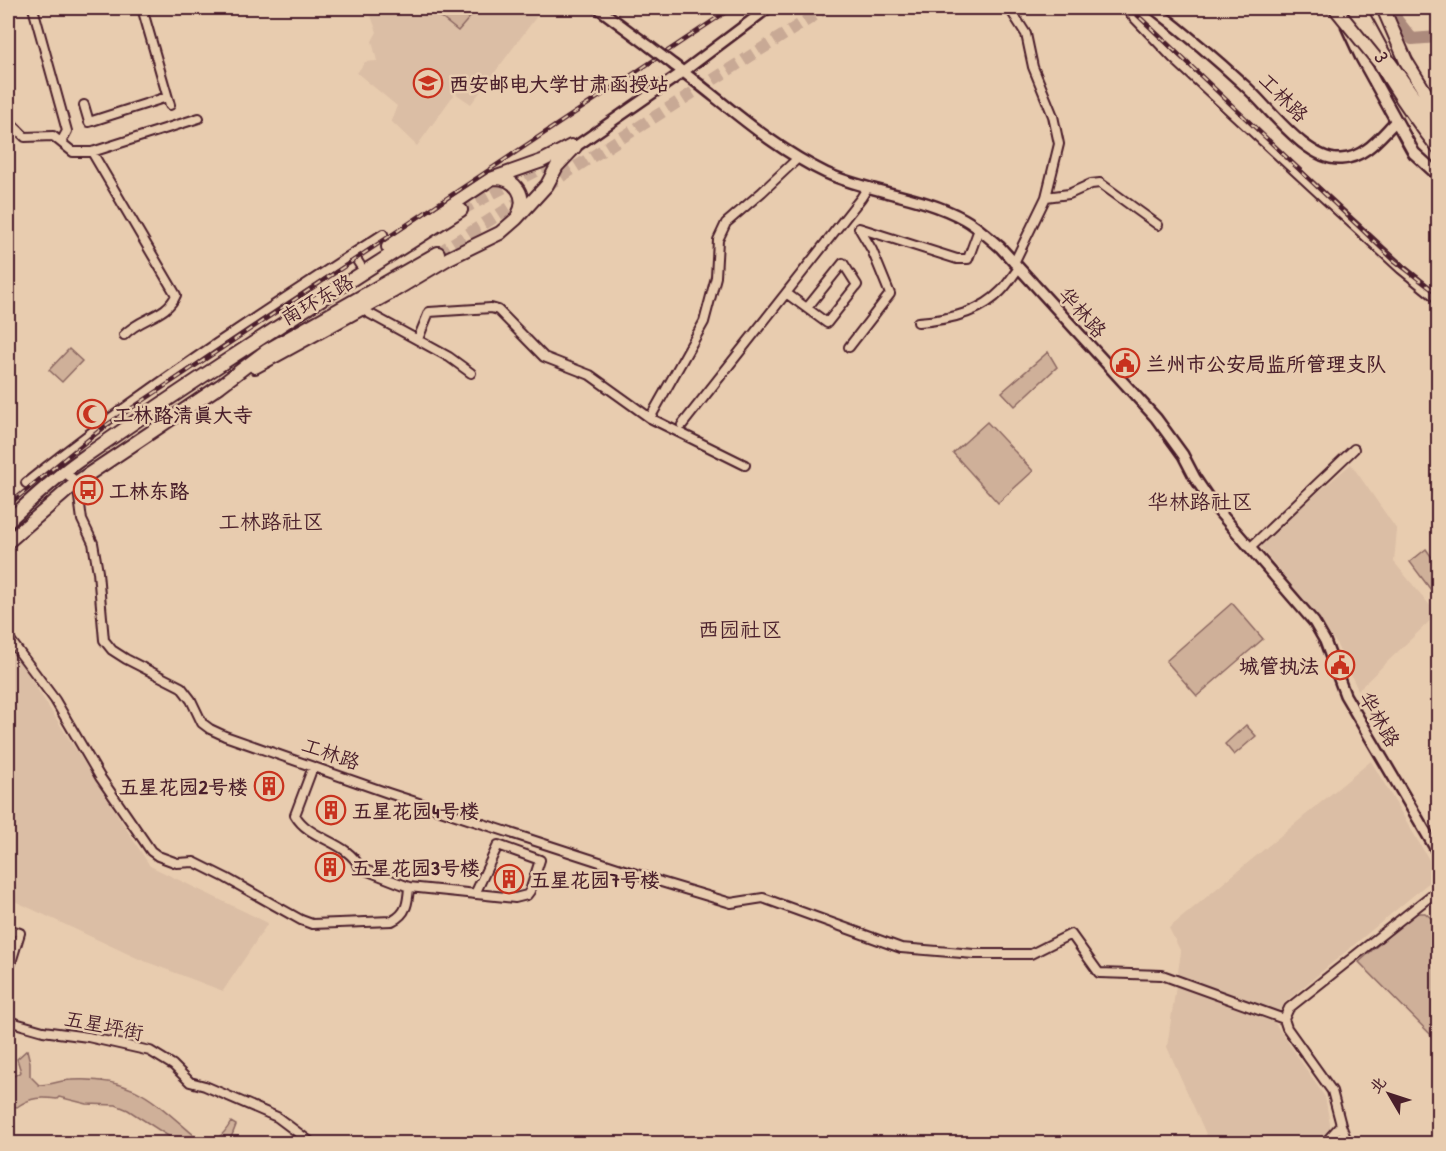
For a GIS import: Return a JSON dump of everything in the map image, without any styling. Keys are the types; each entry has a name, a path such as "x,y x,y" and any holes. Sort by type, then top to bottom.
{"highway":[{"path":"1336,8 1381,58 1438,131"},
{"path":"1348,8 1381,58 1415,118 1438,148"},
{"path":"1359,8 1381,58"},
{"path":"1383,8 1406,61 1438,112"},
{"path":"8,521 64,472 275,328 299,305 491,179 542,161 572,146 576,147"},
{"path":"8,542 77,482 220,386 449,258 500,233 547,185 557,166 576,147"},
{"path":"491,179 506,180 518,189 522,205 516,219"},
{"name":"南环东路","path":"275,328 461,210"},
{"name":"南环东路","path":"220,386 266,351 438,253"}],"main road":[{"name":"3","path":"1336,8 1414,153 1438,175"}],"street":[{"path":"33,8 67,131 61,142"},
{"path":"84,105 89,122 168,101 142,8"},
{"name":"华林路","path":"598,8 744,120 798,158 828,174 912,198 950,212 979,229 1016,265 1156,418 1183,455 1202,489 1320,632 1345,695 1438,853"},
{"path":"576,147 683,72 768,8"},
{"path":"1125,8 1173,58 1401,269 1438,299"},
{"name":"工林路","path":"1153,8 1247,87 1288,131 1318,153 1339,159 1363,153 1396,121"},
{"path":"918,322 936,321 977,310 1001,291 1016,265 1046,197 1059,144 1053,116 1033,67 1026,34 1010,9"},
{"path":"8,124 14,126 25,137 53,136 74,152 92,152 199,118"},
{"path":"92,152 176,295 174,301 165,310 132,326 124,335"},
{"path":"651,418 704,322 716,277 718,240 726,223 798,158"},
{"path":"1046,197 1069,194 1091,184 1101,183 1158,225"},
{"path":"682,425 868,187"},
{"path":"849,348 890,294 872,250 859,228 957,259 968,259 979,229"},
{"path":"26,483 139,396 383,234"},
{"path":"353,254 360,265"},
{"path":"786,293 807,309 827,323 857,285 843,263 807,309"},
{"path":"418,339 429,312 491,308 498,310 544,357 590,375 651,418 745,465"},
{"path":"361,309 449,357 471,373"},
{"path":"1250,548 1353,449"},
{"path":"64,472 77,482"},
{"name":"工林路","path":"77,482 82,520 93,543 98,572 104,640 108,646 126,659 181,687 191,699 202,723 241,743 661,882 731,903 763,898 901,948 974,954 1031,954 1071,934 1099,973 1162,975 1284,1019"},
{"path":"8,637 55,700 100,777 151,851 158,856 177,863 194,862 312,924 392,921 401,917 405,912 409,887"},
{"path":"313,767 295,815 311,831 349,852 355,857 360,868 409,887 475,894 515,898 527,895 530,891 540,860 498,845 475,894"},
{"path":"1348,1143 1332,1091 1287,1028 1284,1019 1289,1008 1438,890"},
{"path":"8,929 20,933 8,972"},
{"name":"五星坪街","path":"8,1021 43,1031 88,1037 150,1051 172,1065 190,1082 205,1086 278,1117 313,1143"},
{"path":"1324,1143 1341,1125"}],"shaded area":[{"name":"西安邮电大学甘肃函授站","path":"368,8 543,8 471,104 455,93 417,146 391,121 397,106 357,73 365,62 377,61 372,41 377,32"},
{"path":"429,8 478,8 458,31"},
{"path":"69,349 82,361 62,382 49,370"},
{"path":"1048,352 1057,367 1015,406 1002,392"},
{"path":"987,422 1033,471 998,503 953,453"},
{"path":"1351,464 1397,530 1394,562 1437,614 1358,690 1336,643 1258,544"},
{"path":"1426,549 1438,566 1438,590 1434,594 1410,562"},
{"path":"1232,603 1263,639 1197,696 1166,661"},
{"path":"8,643 150,866 268,923 223,991 139,959 8,898"},
{"path":"1246,725 1256,736 1234,755 1225,744"},
{"path":"1371,761 1438,875 1284,1003 1275,1023 1325,1097 1331,1129 1316,1143 1210,1143 1167,1047 1181,952 1169,928"},
{"path":"1414,913 1425,913 1438,924 1438,1042 1359,962"},
{"path":"27,1050 30,1076 39,1085 71,1080 112,1082 129,1088 157,1104 201,1141 219,1137 231,1122 236,1125 229,1143 179,1143 128,1110 116,1105 87,1104 59,1097 32,1100 17,1107 8,1105 10,1078 21,1072 17,1059"}],"waterway":[{"path":"1393,8 1397,20 1412,39 1438,37"}],"tunnel":[{"path":"546,186 826,8"},
{"path":"461,210 554,161"},
{"path":"438,253 528,196"}],"railway":[{"path":"8,505 105,426 732,8"},
{"path":"1130,8 1395,261 1438,294"}],"place":[{"name":"西安邮电大学甘肃函授站","path":"428,83"},
{"name":"兰州市公安局监所管理支队","path":"1125,363"},
{"name":"工林路清真大寺","path":"92,414"},
{"name":"工林东路","path":"88,490"},
{"name":"城管执法","path":"1340,665"},
{"name":"五星花园2号楼","path":"269,786"},
{"name":"五星花园4号楼","path":"331,810"},
{"name":"五星花园3号楼","path":"330,867"},
{"name":"五星花园7号楼","path":"509,879"}],"district":[{"name":"华林路社区","path":"1200,501"},
{"name":"工林路社区","path":"271,521"},
{"name":"西园社区","path":"740,629"}]}
